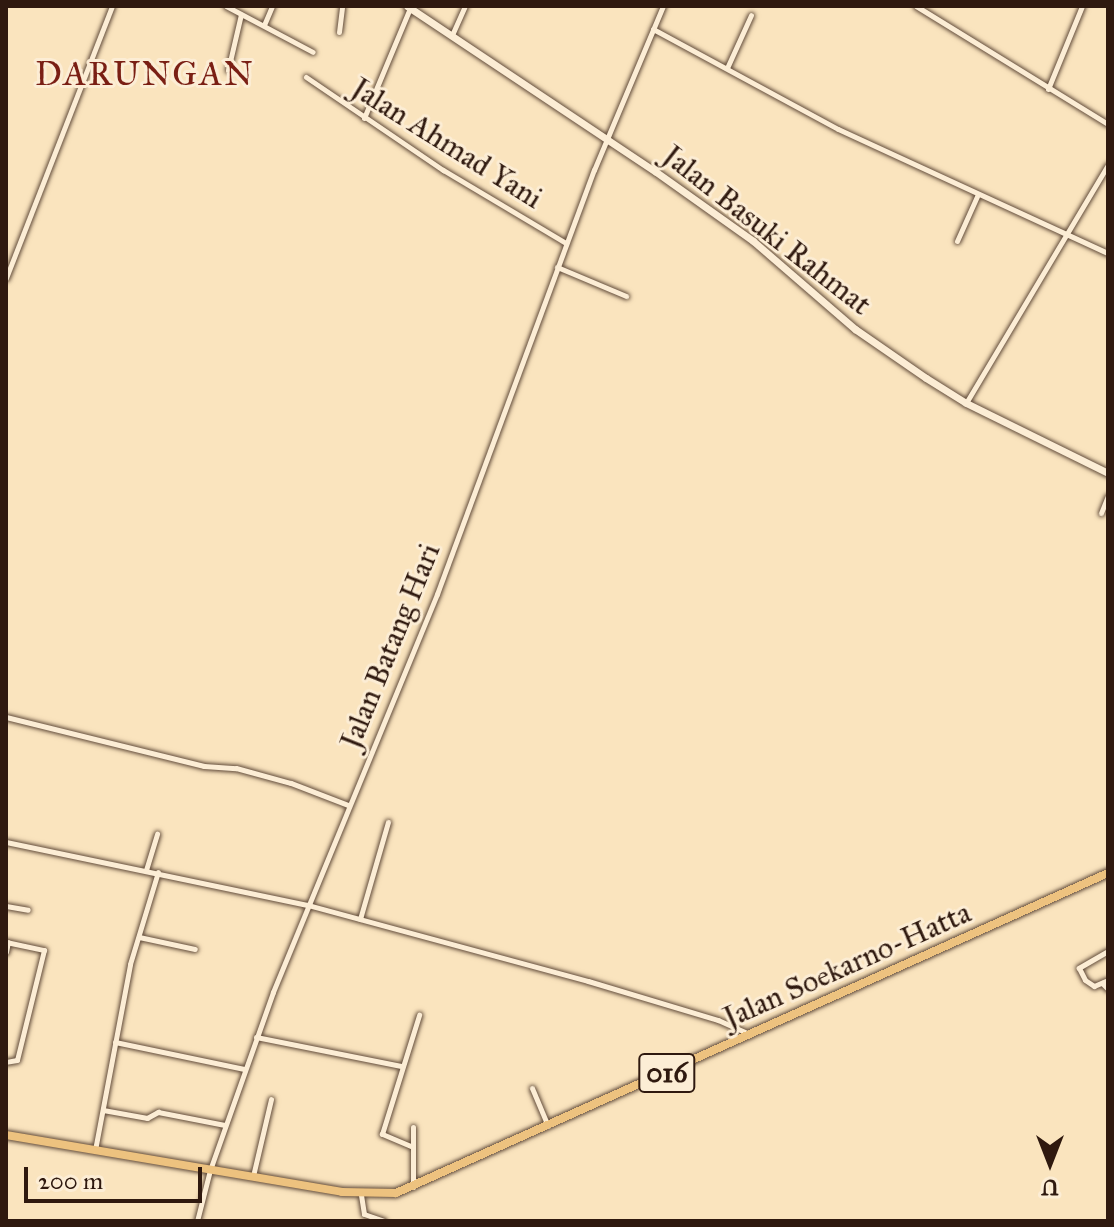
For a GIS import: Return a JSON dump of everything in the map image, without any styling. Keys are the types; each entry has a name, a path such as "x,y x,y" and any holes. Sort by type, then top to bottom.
{"main road":[{"name":"Jalan Basuki Rahmat","path":"409,7 608,138 753,241 863,336 966,403 1108,473"},
{"name":"Jalan Soekarno-Hatta","path":"6,1135 361,1195 396,1193 413,1188 1108,873"}],"street":[{"path":"6,278 112,6"},
{"path":"226,6 313,52"},
{"path":"264,25 272,6"},
{"path":"339,32 342,6"},
{"path":"452,35 465,6"},
{"name":"Jalan Batang Hari","path":"197,1221 210,1170 256,1037 437,594 566,243 663,6"},
{"path":"916,6 1108,124"},
{"path":"1048,89 1082,6"},
{"path":"364,118 409,7"},
{"path":"228,70 241,14"},
{"path":"727,68 751,15"},
{"path":"653,29 838,129 1108,253"},
{"name":"Jalan Ahmad Yani","path":"306,77 364,118 566,243"},
{"path":"966,403 1108,165"},
{"path":"957,241 978,194"},
{"path":"557,267 626,296"},
{"path":"1101,513 1108,496"},
{"path":"6,717 204,766 236,768 291,783 349,806"},
{"path":"360,919 388,822"},
{"path":"146,870 157,834"},
{"path":"6,842 308,905 588,981 718,1020 751,1035"},
{"path":"95,1150 115,1042 139,937 158,872"},
{"path":"6,906 28,910"},
{"path":"139,937 195,949"},
{"path":"6,952 7,942 44,950 17,1060 6,1062"},
{"path":"1108,951 1080,965 1087,982 1094,986 1105,982 1108,989"},
{"path":"413,1147 382,1134 419,1015"},
{"path":"256,1037 401,1066"},
{"path":"115,1042 244,1069"},
{"path":"532,1088 548,1127"},
{"path":"252,1177 271,1099"},
{"path":"103,1110 147,1118 158,1112 225,1125"},
{"path":"413,1127 413,1188"},
{"path":"361,1195 364,1214 384,1221"}],"district":[{"name":"DARUNGAN","path":"145,74"}]}
